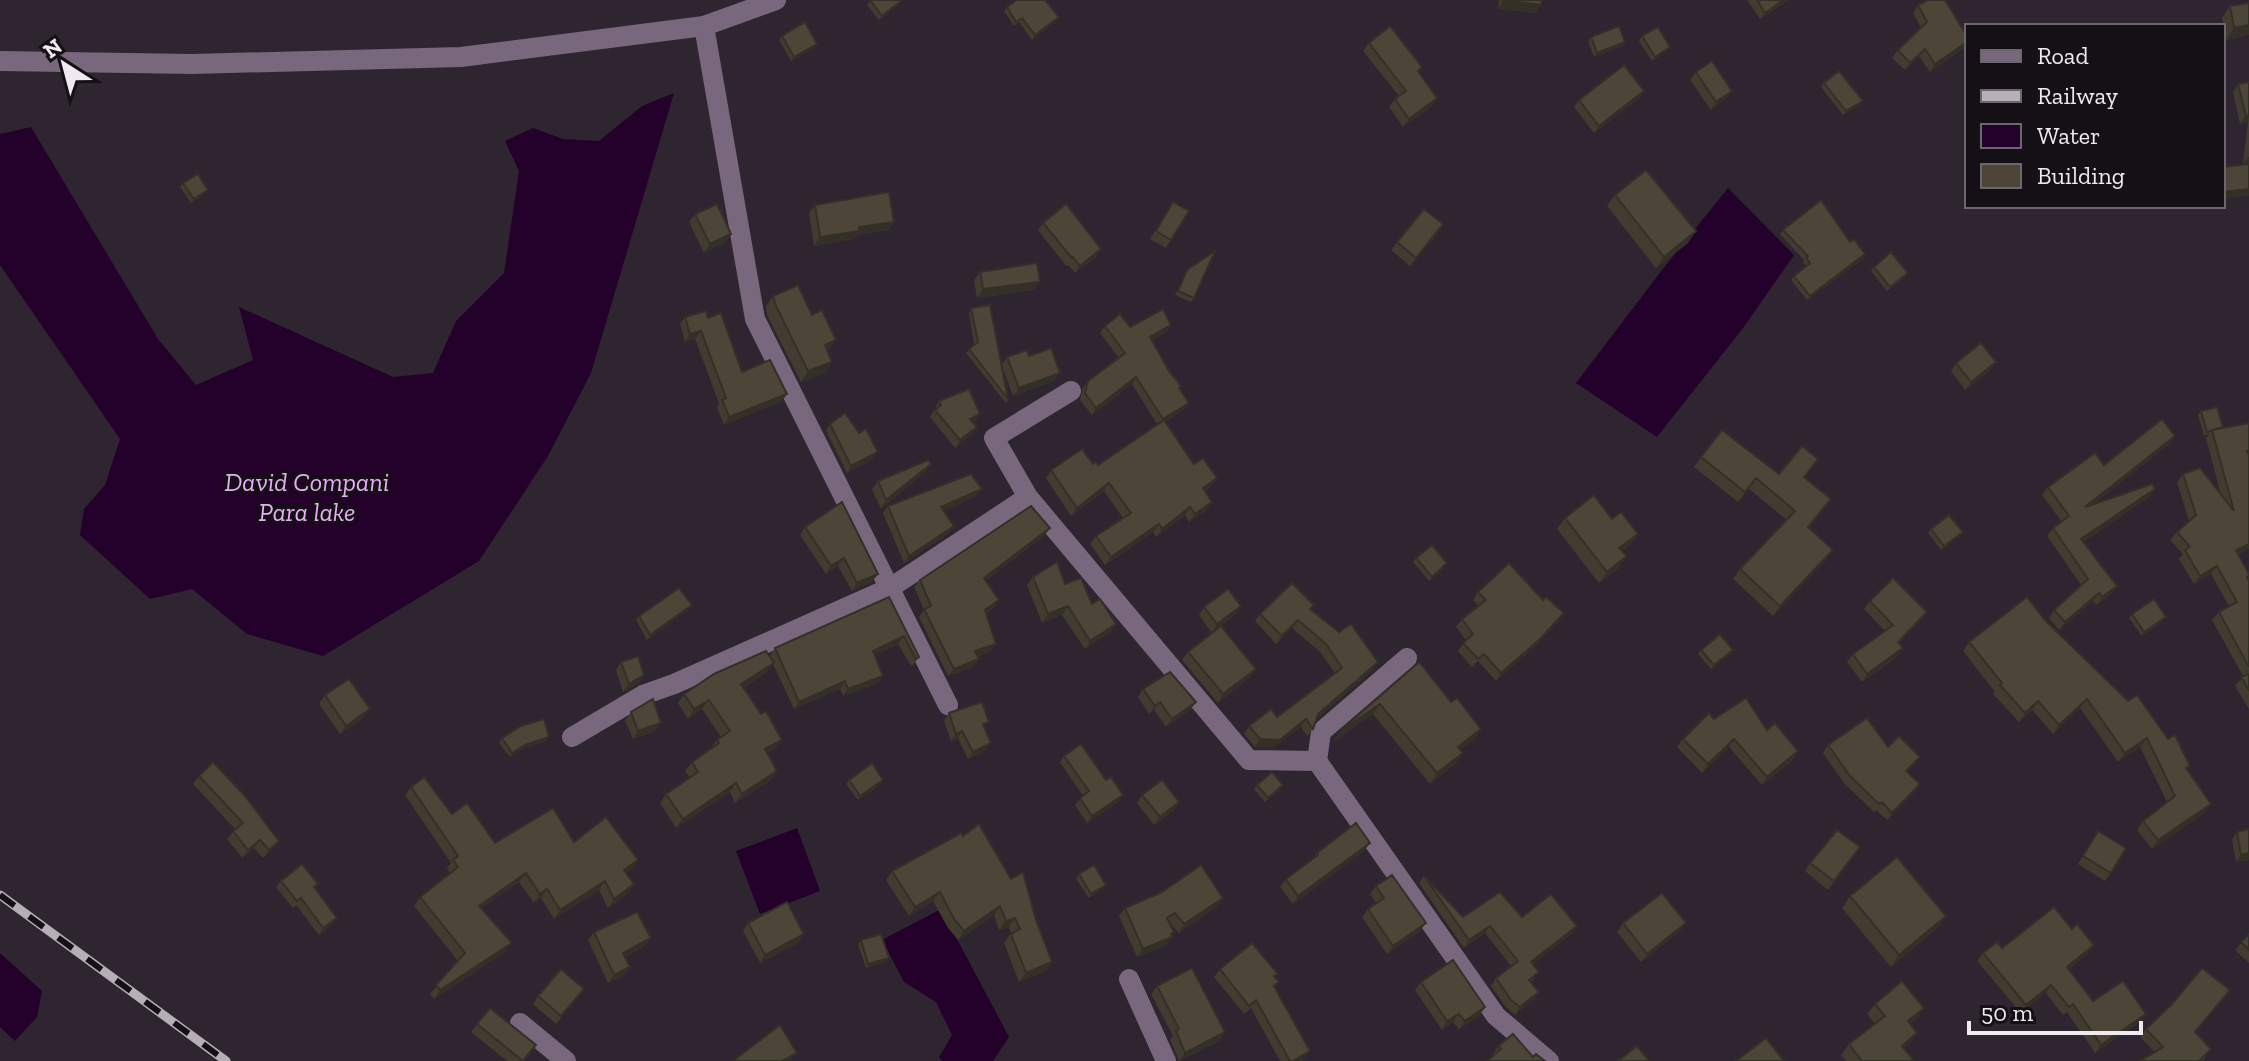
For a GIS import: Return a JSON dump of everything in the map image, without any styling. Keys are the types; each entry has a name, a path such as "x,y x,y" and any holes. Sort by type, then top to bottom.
{"street":[{"path":"0,61 192,64 461,57 704,26 776,0"},
{"path":"704,26 755,319 948,705"},
{"path":"1071,391 994,438 1028,497 1249,760 1317,761"},
{"path":"572,737 643,695 890,588 1028,497"},
{"path":"1407,658 1321,732 1317,761 1496,1016 1549,1061"},
{"path":"1129,979 1166,1061"},
{"path":"520,1023 566,1061"}],"water":[{"name":"David Compani Para lake","path":"674,93 591,373 548,456 479,561 323,656 247,634 192,589 150,599 80,535 84,509 105,485 120,439 0,265 0,134 31,127 158,339 196,385 253,360 239,307 393,377 433,373 456,321 504,273 519,171 505,141 533,128 563,139 599,141 642,106"},
{"path":"1728,188 1794,255 1743,328 1657,437 1576,383"},
{"path":"797,828 820,891 760,914 736,851"},
{"path":"941,909 1009,1037 993,1061 942,1061 939,1057 952,1035 936,1002 904,982 882,940"},
{"path":"0,953 42,991 37,1017 15,1041 0,1027"}],"building":[{"path":"870,0 900,0 901,1 882,16"},
{"path":"1017,0 1045,0 1059,17 1035,35 1022,18 1016,22 1007,7"},
{"path":"1503,0 1542,0 1541,5"},
{"path":"1757,0 1784,0 1765,13"},
{"path":"1928,0 1945,0 1965,33 1965,43 1935,64 1925,49 1910,63 1898,50 1927,22 1918,5"},
{"path":"2249,3 2249,25 2234,28 2230,6"},
{"path":"805,22 817,44 794,57 782,36"},
{"path":"1390,26 1422,67 1418,71 1437,98 1409,119 1395,99 1406,91 1369,43"},
{"path":"1619,26 1625,42 1597,53 1591,37"},
{"path":"1658,27 1670,47 1655,57 1642,36"},
{"path":"1712,61 1732,91 1716,102 1696,72"},
{"path":"1624,65 1644,91 1599,126 1579,100"},
{"path":"1839,71 1863,101 1846,111 1824,83"},
{"path":"2249,82 2249,115 2246,116 2238,84"},
{"path":"2249,164 2249,189 2225,192 2225,167"},
{"path":"1646,170 1696,231 1664,257 1615,195"},
{"path":"198,174 208,190 194,199 183,183"},
{"path":"889,192 894,222 820,237 815,205"},
{"path":"1821,200 1850,242 1854,239 1865,254 1810,296 1794,276 1810,263 1806,258 1808,256 1783,230"},
{"path":"1173,202 1189,211 1171,240 1156,231"},
{"path":"717,204 731,234 710,244 695,214"},
{"path":"1066,204 1101,249 1080,266 1043,223"},
{"path":"1424,209 1443,224 1416,258 1397,242"},
{"path":"1215,251 1194,298 1178,291 1187,270"},
{"path":"1891,252 1908,273 1890,287 1874,267"},
{"path":"1037,263 1040,282 983,289 980,272"},
{"path":"798,285 812,315 822,310 836,340 825,345 832,362 808,371 773,296"},
{"path":"990,305 1008,399 969,349 978,342 971,308"},
{"path":"1163,309 1171,325 1150,337 1189,403 1163,419 1136,377 1096,408 1085,393 1088,381 1125,353 1105,326 1120,314 1130,327"},
{"path":"706,311 708,318 721,313 742,372 770,360 787,394 729,417 722,400 726,398 701,331 690,334 685,317"},
{"path":"1981,343 1996,362 1971,382 1956,363"},
{"path":"1051,348 1060,373 1019,388 1007,357 1027,350 1029,356"},
{"path":"969,389 980,414 970,419 977,427 960,440 935,410 941,405 939,401"},
{"path":"2217,407 2223,427 2207,432 2201,411"},
{"path":"845,413 859,433 866,429 878,452 851,466 830,424"},
{"path":"2162,419 2175,436 2085,507 2152,484 2155,489 2081,539 2117,586 2102,597 2099,593 2065,622 2054,610 2088,579 2053,528 2069,516 2048,487 2095,453 2104,465"},
{"path":"1164,420 1194,464 1203,458 1217,478 1203,488 1212,502 1195,514 1190,507 1162,529 1159,524 1111,557 1096,536 1131,513 1109,483 1077,508 1051,470 1082,449 1093,464 1096,462 1098,465"},
{"path":"2249,423 2249,544 2236,550 2249,574 2249,667 2219,612 2237,602 2217,566 2200,576 2185,550 2190,547 2177,532 2196,515 2183,474 2200,468 2234,511 2212,430"},
{"path":"1722,430 1779,474 1802,446 1818,459 1804,477 1831,499 1808,527 1833,550 1780,606 1740,569 1795,511 1756,478 1745,492 1701,457"},
{"path":"928,460 931,464 886,500 878,481"},
{"path":"971,474 982,489 941,507 954,526 909,556 888,506"},
{"path":"1594,495 1612,519 1621,512 1638,534 1619,548 1627,556 1607,572 1565,518"},
{"path":"842,502 878,574 857,583 844,558 831,566 805,527"},
{"path":"1031,506 1050,528 984,578 999,600 985,610 996,644 975,651 979,659 954,669 924,609 931,606 920,580"},
{"path":"1949,515 1963,532 1944,546 1931,529"},
{"path":"1432,545 1447,563 1432,577 1416,558"},
{"path":"1057,562 1065,584 1081,578 1092,604 1100,599 1116,624 1090,641 1068,606 1048,614 1033,577"},
{"path":"1509,563 1543,600 1546,597 1564,613 1501,673 1484,654 1478,659 1463,643 1473,634 1462,619 1486,600 1478,592"},
{"path":"1893,578 1927,612 1898,642 1903,648 1867,674 1853,654 1893,625 1870,601"},
{"path":"1292,583 1314,605 1310,609 1339,632 1351,624 1378,662 1318,714 1313,729 1306,719 1280,740 1260,739 1249,726 1271,709 1277,717 1342,668 1326,644 1298,620 1282,636 1260,614"},
{"path":"679,588 692,605 650,635 639,616"},
{"path":"1228,589 1241,606 1217,624 1204,607"},
{"path":"889,597 919,657 916,659 904,636 873,651 883,676 848,689 845,681 799,702 775,648"},
{"path":"2027,597 2044,619 2128,701 2137,695 2168,739 2175,735 2190,766 2186,768 2211,804 2158,840 2143,821 2175,796 2147,738 2125,753 2087,699 2059,725 2038,701 2025,713 2000,685 2002,683 1969,642"},
{"path":"2154,599 2166,617 2144,632 2132,614"},
{"path":"1221,626 1256,669 1223,694 1188,652"},
{"path":"1720,634 1733,650 1714,665 1701,650"},
{"path":"766,651 774,663 741,684 761,714 766,711 782,740 765,749 777,771 742,794 736,783 683,819 666,794 698,772 692,762 730,731 709,700 694,709 684,694 714,674"},
{"path":"638,656 644,675 629,684 621,662"},
{"path":"1419,662 1451,702 1457,698 1481,729 1458,747 1463,753 1437,773 1380,704 1340,731"},
{"path":"1170,672 1196,702 1172,719 1160,702 1155,706 1143,689"},
{"path":"2249,674 2249,690 2241,677"},
{"path":"349,679 370,709 346,726 325,695"},
{"path":"1746,698 1767,730 1775,723 1798,751 1767,777 1734,739 1708,764 1683,739 1709,713 1714,719"},
{"path":"653,699 661,723 638,731 631,712"},
{"path":"982,702 989,722 983,724 991,743 973,752 962,731 956,734 949,713"},
{"path":"1867,718 1888,747 1899,736 1920,757 1906,771 1920,784 1892,813 1850,776 1828,745"},
{"path":"544,719 549,737 512,753 502,738 521,726"},
{"path":"1081,744 1106,780 1111,777 1123,795 1092,816 1080,798 1089,791 1064,756"},
{"path":"213,762 245,796 279,841 269,850 260,840 248,850 233,831 243,823 199,776"},
{"path":"872,763 883,780 860,796 849,780"},
{"path":"1272,772 1283,785 1268,798 1257,785"},
{"path":"424,777 452,814 467,803 495,843 553,808 574,842 606,817 638,860 624,870 634,884 614,899 605,881 560,910 547,889 540,894 526,873 479,906 512,943 440,990 436,985 465,953 420,897 458,867 453,860 458,856 411,787"},
{"path":"1162,780 1179,802 1160,817 1142,795"},
{"path":"1356,823 1370,843 1298,896 1286,879"},
{"path":"979,824 1011,879 1023,872 1052,962 1026,973 1011,934 1020,929 1015,918 1006,921 1000,906 964,931 940,892 915,907 892,871 961,833 963,836"},
{"path":"2249,829 2249,853 2241,855 2237,832"},
{"path":"1837,830 1860,847 1834,881 1810,863"},
{"path":"2098,831 2126,848 2111,873 2083,856"},
{"path":"1897,857 1946,916 1899,955 1850,896"},
{"path":"302,864 318,884 314,887 337,918 323,928 301,898 297,901 281,881"},
{"path":"1094,865 1106,885 1091,894 1079,874"},
{"path":"1201,865 1223,898 1184,924 1175,913 1167,918 1174,932 1172,937 1143,949 1125,908 1162,892"},
{"path":"1392,875 1426,923 1393,946 1368,909 1384,898 1376,886"},
{"path":"1424,876 1463,917 1500,892 1522,917 1551,894 1577,926 1531,962 1539,972 1529,980 1539,992 1520,1007 1511,1000 1496,978 1518,961 1490,926 1469,940"},
{"path":"1662,893 1686,923 1647,954 1623,923"},
{"path":"787,902 804,934 765,955 748,923"},
{"path":"2054,907 2072,929 2077,924 2094,945 2067,967 2093,1001 2123,981 2146,1014 2101,1045 2073,1004 2069,1007 2051,985 2026,1005 1983,953 1997,942 2002,948"},
{"path":"637,912 651,938 623,953 630,967 614,975 594,932"},
{"path":"881,934 889,958 868,964 861,940"},
{"path":"2249,934 2249,950 2241,942"},
{"path":"1252,943 1278,974 1274,976 1279,982 1274,986 1310,1051 1293,1061 1290,1061 1256,1000 1249,1006 1220,969"},
{"path":"1453,960 1485,1007 1465,1021 1459,1014 1447,1021 1421,982"},
{"path":"1192,968 1225,1032 1185,1053 1176,1031 1179,1029 1157,986"},
{"path":"2202,968 2230,990 2195,1032 2211,1049 2199,1061 2140,1061 2163,1047 2146,1029"},
{"path":"561,969 584,989 561,1016 538,996"},
{"path":"1902,981 1924,1008 1908,1021 1917,1033 1902,1046 1914,1061 1862,1061 1849,1044 1885,1016 1875,1004"},
{"path":"490,1008 536,1045 523,1061 477,1024"},
{"path":"780,1025 797,1053 782,1061 733,1061"},
{"path":"1513,1034 1533,1057 1536,1054 1545,1061 1487,1061 1501,1049 1498,1046"},
{"path":"1766,1038 1784,1061 1736,1061"},
{"path":"1637,1046 1649,1061 1618,1061"}],"railway":[{"path":"0,895 226,1061"}]}
